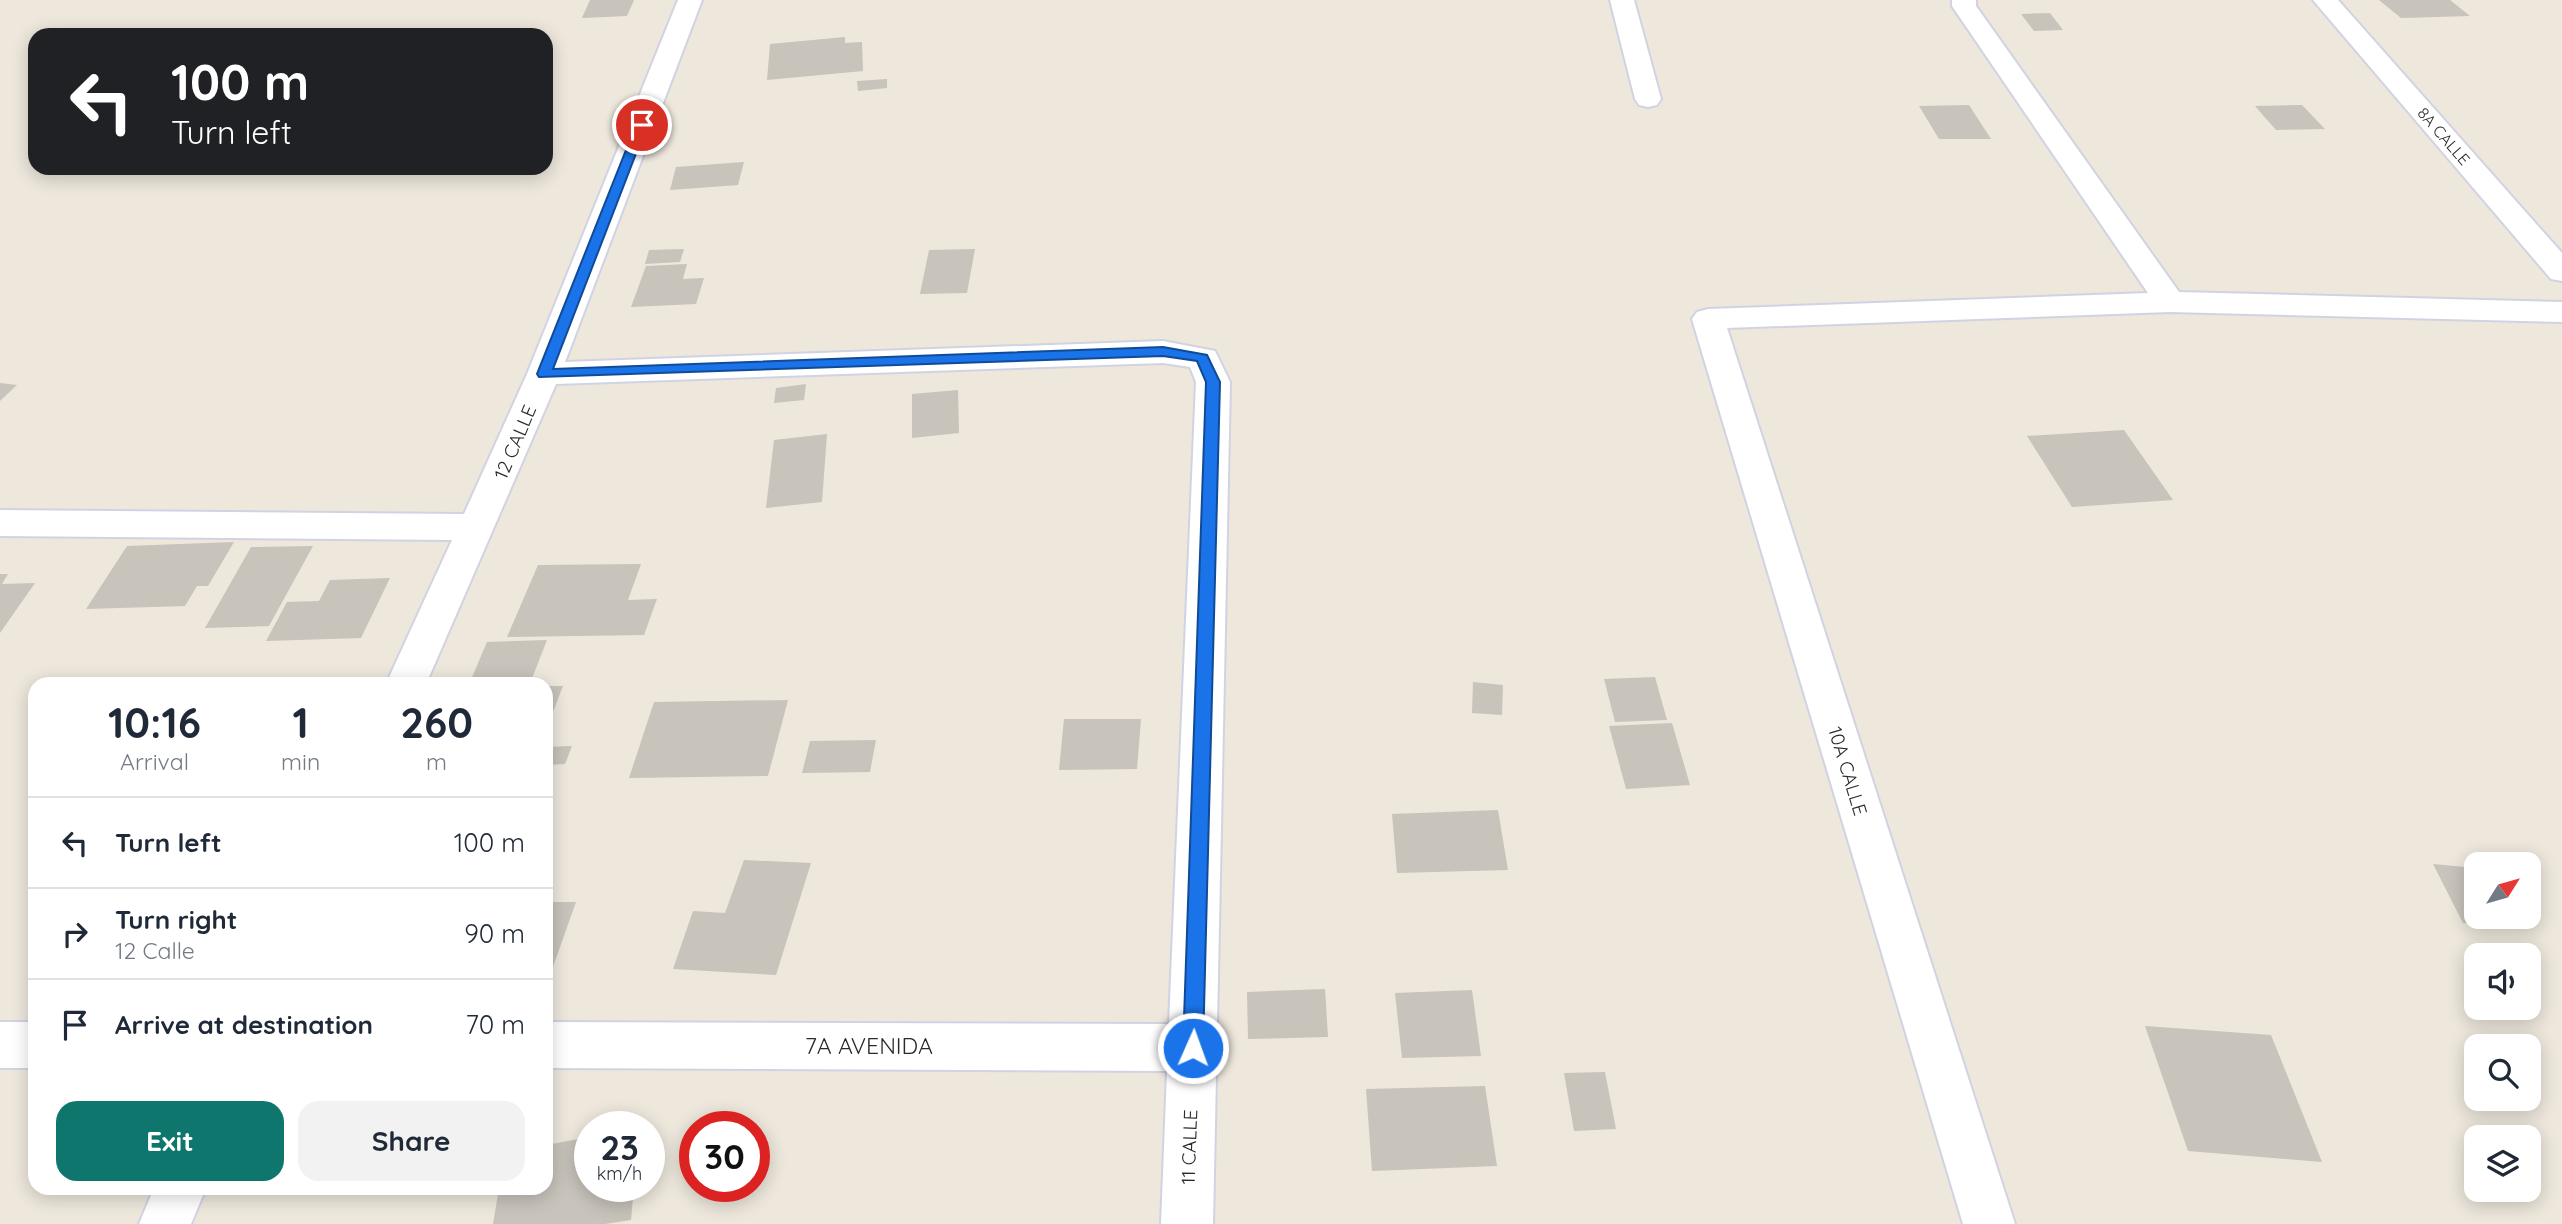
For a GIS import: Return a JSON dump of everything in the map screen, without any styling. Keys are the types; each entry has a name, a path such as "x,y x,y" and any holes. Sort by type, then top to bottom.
{"street":[{"name":"12 CALLE","path":"409,677 544,374 691,0"},
{"path":"1622,0 1648,99"},
{"path":"1964,0 1964,6 2170,302 2562,312"},
{"name":"8A CALLE","path":"2325,0 2562,272"},
{"name":"10A CALLE","path":"1989,1224 1708,319 2170,302"},
{"name":"11 CALLE","path":"544,374 1163,352 1203,358 1213,382 1187,1224"},
{"path":"0,523 478,527"},
{"path":"0,1045 28,1045"},
{"name":"7A AVENIDA","path":"553,1045 1193,1048"},
{"path":"165,1224 177,1195"}],"building":[{"path":"590,0 634,0 627,16 582,18"},
{"path":"2379,0 2450,0 2470,16 2401,18"},
{"path":"2050,13 2063,30 2034,31 2021,14"},
{"path":"845,37 845,43 862,42 863,71 767,80 770,44"},
{"path":"887,79 887,88 858,91 857,81"},
{"path":"1969,105 1991,139 1939,139 1919,106"},
{"path":"2302,105 2325,129 2276,130 2255,106"},
{"path":"744,162 738,185 670,190 676,167"},
{"path":"684,249 680,262 645,264 649,250"},
{"path":"975,249 967,293 920,294 929,250"},
{"path":"687,264 683,279 704,278 696,304 631,307 646,266"},
{"path":"0,383 17,385 0,401"},
{"path":"806,384 804,400 774,403 776,388"},
{"path":"958,390 959,433 912,438 912,394"},
{"path":"2124,430 2173,500 2072,507 2027,436"},
{"path":"827,434 822,502 766,508 774,440"},
{"path":"234,542 208,586 197,586 185,606 86,609 127,546"},
{"path":"313,546 269,626 205,628 251,547"},
{"path":"641,564 628,600 657,599 644,635 507,637 538,565"},
{"path":"0,574 8,574 2,584 35,583 0,633"},
{"path":"390,578 361,638 266,641 287,602 319,601 330,580"},
{"path":"547,640 533,677 472,677 487,642"},
{"path":"1655,677 1667,720 1615,722 1604,679"},
{"path":"1473,682 1503,685 1502,715 1472,713"},
{"path":"553,686 563,686 553,712"},
{"path":"788,700 768,776 629,778 654,702"},
{"path":"1064,719 1141,719 1137,769 1059,770"},
{"path":"1672,723 1690,785 1626,789 1609,726"},
{"path":"876,740 870,772 802,773 810,741"},
{"path":"572,746 565,764 553,765 553,747"},
{"path":"1498,810 1508,870 1397,873 1392,814"},
{"path":"744,860 811,863 776,975 673,969 693,911 725,913"},
{"path":"2433,864 2464,867 2463,923"},
{"path":"553,902 576,902 553,967"},
{"path":"1325,989 1328,1037 1248,1039 1247,992"},
{"path":"1472,990 1481,1056 1402,1058 1395,993"},
{"path":"2145,1026 2271,1035 2322,1162 2188,1151"},
{"path":"1605,1072 1616,1129 1574,1131 1564,1073"},
{"path":"1485,1086 1497,1166 1372,1171 1366,1089"},
{"path":"574,1140 574,1202 633,1202 631,1220 605,1224 493,1224 498,1195 553,1195 553,1144"}],"route":[{"path":"642,125 544,374 1163,352 1203,358 1213,382 1193,1048"}]}
